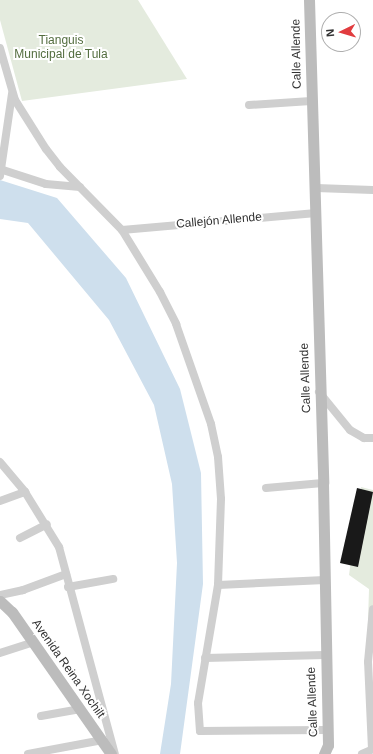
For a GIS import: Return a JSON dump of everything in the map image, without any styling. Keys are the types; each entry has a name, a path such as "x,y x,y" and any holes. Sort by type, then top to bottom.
{"main road":[{"name":"Calle Allende","path":"309,0 311,101 316,188 319,392 325,580 325,655 328,745 324,754"},
{"name":"Avenida Reina Xochilt","path":"0,601 12,612 103,740 111,754"}],"street":[{"path":"0,48 15,100 46,149 80,187 102,206 122,230 160,292 176,324 211,424 218,457 221,498 218,585 198,703 200,731 327,730"},
{"path":"12,91 0,172 46,184 80,187"},
{"path":"249,105 311,101"},
{"path":"316,188 373,190"},
{"name":"Callejón Allende","path":"122,230 316,213"},
{"path":"319,392 350,430 364,438 373,438"},
{"path":"0,462 25,492 47,524 59,547 68,587 114,754"},
{"path":"266,488 323,484"},
{"path":"0,501 25,492"},
{"path":"20,538 47,524"},
{"path":"0,595 22,590 66,574"},
{"path":"68,587 113,579"},
{"path":"218,585 325,580"},
{"path":"362,754 372,749 368,662 373,609"},
{"path":"0,654 32,642"},
{"path":"206,658 325,655"},
{"path":"41,716 80,709"},
{"path":"28,754 103,740"}],"green space":[{"name":"Tianguis Municipal de Tula","path":"0,0 138,0 187,79 22,101 0,20"},
{"path":"361,487 373,490 373,653 367,653 369,589 349,575"}],"water":[{"path":"0,180 57,198 126,278 180,389 201,473 203,584 180,754 160,754 171,684 177,563 172,484 154,405 109,320 28,223 0,219"}],"building":[{"path":"357,488 373,492 358,567 340,563"}]}
